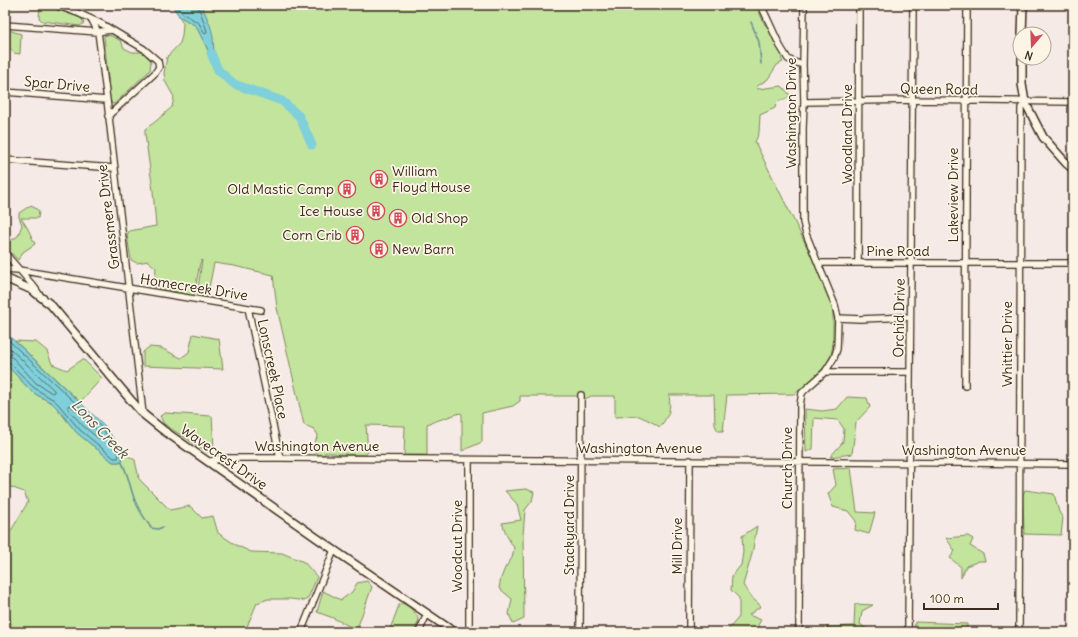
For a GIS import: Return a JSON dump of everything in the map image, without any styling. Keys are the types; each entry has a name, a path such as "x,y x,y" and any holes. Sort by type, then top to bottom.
{"street":[{"path":"55,5 78,13 112,30 144,49 158,61 158,70 108,116"},
{"path":"761,5 780,46 788,59 803,65"},
{"name":"Washington Drive","path":"804,5 803,222 806,234 818,263"},
{"name":"Woodland Drive","path":"858,263 859,5"},
{"name":"Orchid Drive","path":"908,632 913,5"},
{"name":"Lakeview Drive","path":"964,386 967,5"},
{"path":"1022,5 1022,26"},
{"name":"Grassmere Drive","path":"92,20 98,32 107,100 143,414"},
{"path":"5,24 98,32 112,30"},
{"name":"Whittier Drive","path":"1019,632 1021,108 1025,102 1022,84 1022,66"},
{"name":"Spar Drive","path":"5,92 107,100"},
{"name":"Queen Road","path":"804,102 859,100 1073,102"},
{"path":"1025,102 1043,137 1073,169"},
{"path":"5,160 114,168"},
{"path":"5,254 35,288 40,296"},
{"name":"Pine Road","path":"818,263 1073,263"},
{"name":"Church Drive","path":"799,632 800,400 802,394 807,388 825,372 837,350 838,318 835,305 818,263"},
{"name":"Homecreek Drive","path":"5,269 19,270 261,310"},
{"name":"Wavecrest Drive","path":"5,278 32,290 50,304 143,414 163,430 454,632"},
{"name":"Lonscreek Place","path":"248,308 280,458"},
{"path":"838,318 860,319 910,317"},
{"path":"825,372 910,372"},
{"name":"Stackyard Drive","path":"580,632 581,395"},
{"name":"Washington Avenue","path":"208,462 222,458 280,458 1073,464"},
{"name":"Woodcut Drive","path":"469,460 469,632"},
{"name":"Mill Drive","path":"689,632 690,460"},
{"path":"301,632 334,550"},
{"path":"420,632 427,614"}],"green space":[{"path":"40,5 81,18 84,23 80,26 42,21 39,18"},
{"path":"196,5 756,5 765,25 769,26 783,56 781,58 783,62 777,65 768,79 756,87 758,89 782,86 790,95 785,100 780,100 776,104 775,108 760,115 759,133 755,142 810,253 833,307 833,344 828,363 802,390 799,390 795,394 727,395 723,431 718,431 715,425 714,395 669,395 669,412 660,427 639,416 615,417 615,396 591,396 585,399 584,396 520,396 520,401 513,406 482,413 482,442 462,451 462,414 460,413 427,424 427,455 404,455 405,426 366,425 368,452 365,455 336,454 326,452 325,454 319,455 312,449 318,435 314,429 304,425 277,308 273,275 214,263 207,298 197,297 202,260 200,263 194,296 154,287 156,268 148,261 137,263 131,260 127,235 129,231 156,226 145,129 172,107 174,97 165,81 164,73 167,57 180,43 182,36 183,23 179,16 196,26 210,57 215,63 213,48"},
{"path":"5,29 21,34 20,54 14,53 8,46 5,45"},
{"path":"104,36 112,36 121,41 124,48 132,52 143,52 151,61 150,70 114,104 112,104 110,100"},
{"path":"31,205 39,211 38,218 21,218 35,244 23,252 18,260 7,248 7,243 18,236 22,225 19,213"},
{"path":"193,334 219,339 223,369 143,366 143,352 149,347 161,348 181,358 189,352"},
{"path":"15,341 36,342 47,351 52,364 67,370 83,359 102,378 80,402"},
{"path":"5,363 30,390 52,403 77,433 113,462 122,462 123,453 135,460 139,479 170,510 190,506 202,518 213,516 218,533 236,545 251,552 282,553 304,562 317,577 309,596 305,601 291,599 268,599 257,603 245,631 246,632 5,632 5,626 12,629 8,611 5,608 5,541 28,502 24,492 5,485"},
{"path":"847,397 867,398 870,407 856,422 852,454 830,457 843,442 844,429 838,420 814,418 813,449 806,452 805,409 822,411 837,409"},
{"path":"165,413 212,416 214,448 207,452 164,424 160,416"},
{"path":"851,468 857,512 875,513 869,534 855,530 856,521 848,511 833,507 828,494 836,485 833,469"},
{"path":"526,489 534,492 532,501 525,510 523,535 524,619 513,624 509,614 512,599 499,588 505,568 512,558 514,548 502,523 521,520 517,504 505,491"},
{"path":"1025,490 1054,494 1059,512 1063,518 1061,535 1024,534 1023,495"},
{"path":"757,526 752,554 743,585 750,596 761,606 749,615 761,620 758,625 759,632 729,632 728,630 739,617 739,598 731,590 732,576 741,565 743,552 742,536"},
{"path":"968,536 973,539 970,546 983,554 985,561 979,561 966,566 961,578 961,567 950,558 955,551 946,538"},
{"path":"367,581 372,587 357,632 354,632 355,629 333,618 317,612 323,591 341,600 352,592 357,583"},
{"path":"402,603 416,614 419,620 414,632 389,632 399,605"},
{"path":"855,604 873,605 862,611 860,624 871,632 835,632 826,627 854,626"},
{"path":"915,622 967,624 967,628 966,632 914,632"}],"water":[{"path":"172,5 201,5 207,17 213,38 215,64 210,57 196,26 179,16"},
{"path":"5,332 105,426 123,453 122,462 113,462 77,433 52,403 30,390 5,363"}],"waterway":[{"path":"744,5 746,9"},
{"path":"751,22 759,42 761,64"},
{"path":"211,53 218,70 234,84 282,101 299,116 312,145"},
{"name":"Lons Creek","path":"121,461 126,471 134,498 143,516 151,528 158,529 163,527"}],"place":[{"name":"William Floyd House","path":"379,179"},
{"name":"Old Mastic Camp","path":"347,189"},
{"name":"Ice House","path":"376,211"},
{"name":"Old Shop","path":"398,218"},
{"name":"Corn Crib","path":"355,235"},
{"name":"New Barn","path":"379,249"}]}
